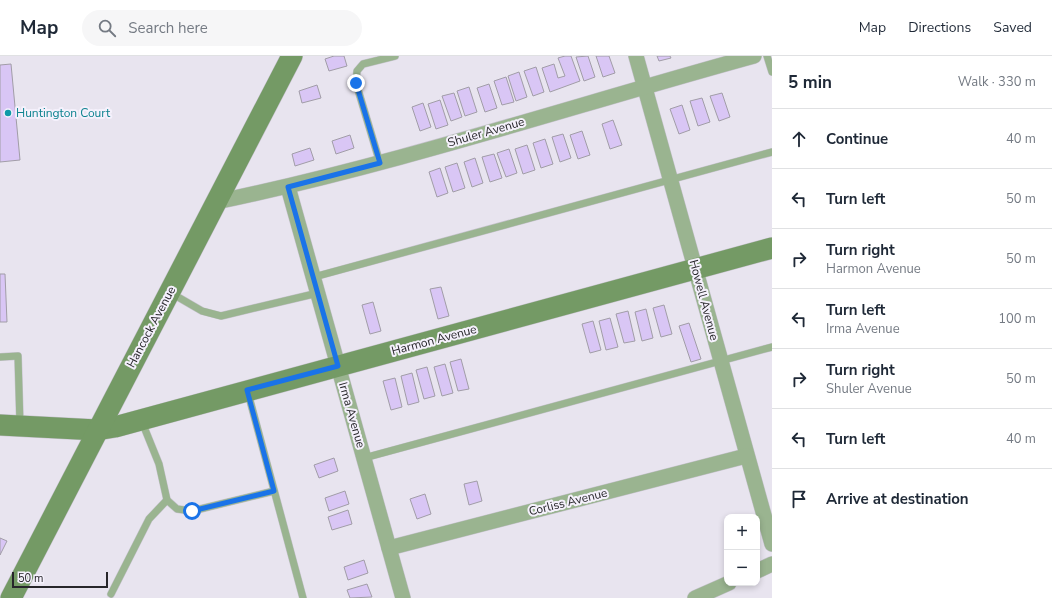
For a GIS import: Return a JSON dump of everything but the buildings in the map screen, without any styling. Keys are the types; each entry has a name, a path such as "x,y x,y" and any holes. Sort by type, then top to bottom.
{"street":[{"name":"Hancock Avenue","path":"11,598 96,430 292,56"},
{"name":"Howell Avenue","path":"636,56 746,456 772,544"},
{"name":"Shuler Avenue","path":"216,202 288,187 380,163 644,86 754,56"},
{"name":"Irma Avenue","path":"288,187 403,598"},
{"name":"Harmon Avenue","path":"10,425 96,430 141,421 247,390 772,248"},
{"name":"Corliss Avenue","path":"389,548 746,456"},
{"path":"760,569 772,564"},
{"path":"695,598 724,585"}],"lane":[{"path":"380,163 356,83 357,71 363,64 395,56"},
{"path":"767,56 772,72"},
{"path":"314,277 670,178 772,152"},
{"path":"169,291 202,311 221,316 318,293"},
{"path":"364,458 772,347"},
{"path":"0,357 18,356 10,425"},
{"path":"247,390 303,598"},
{"path":"141,421 159,464 167,500 177,509 192,511 274,491"},
{"path":"111,594 149,520 167,500"}],"place":[{"name":"Huntington Court","path":"8,113"}],"route":[{"path":"192,511 274,491 247,390 338,366 288,187 380,163 356,83"}]}
